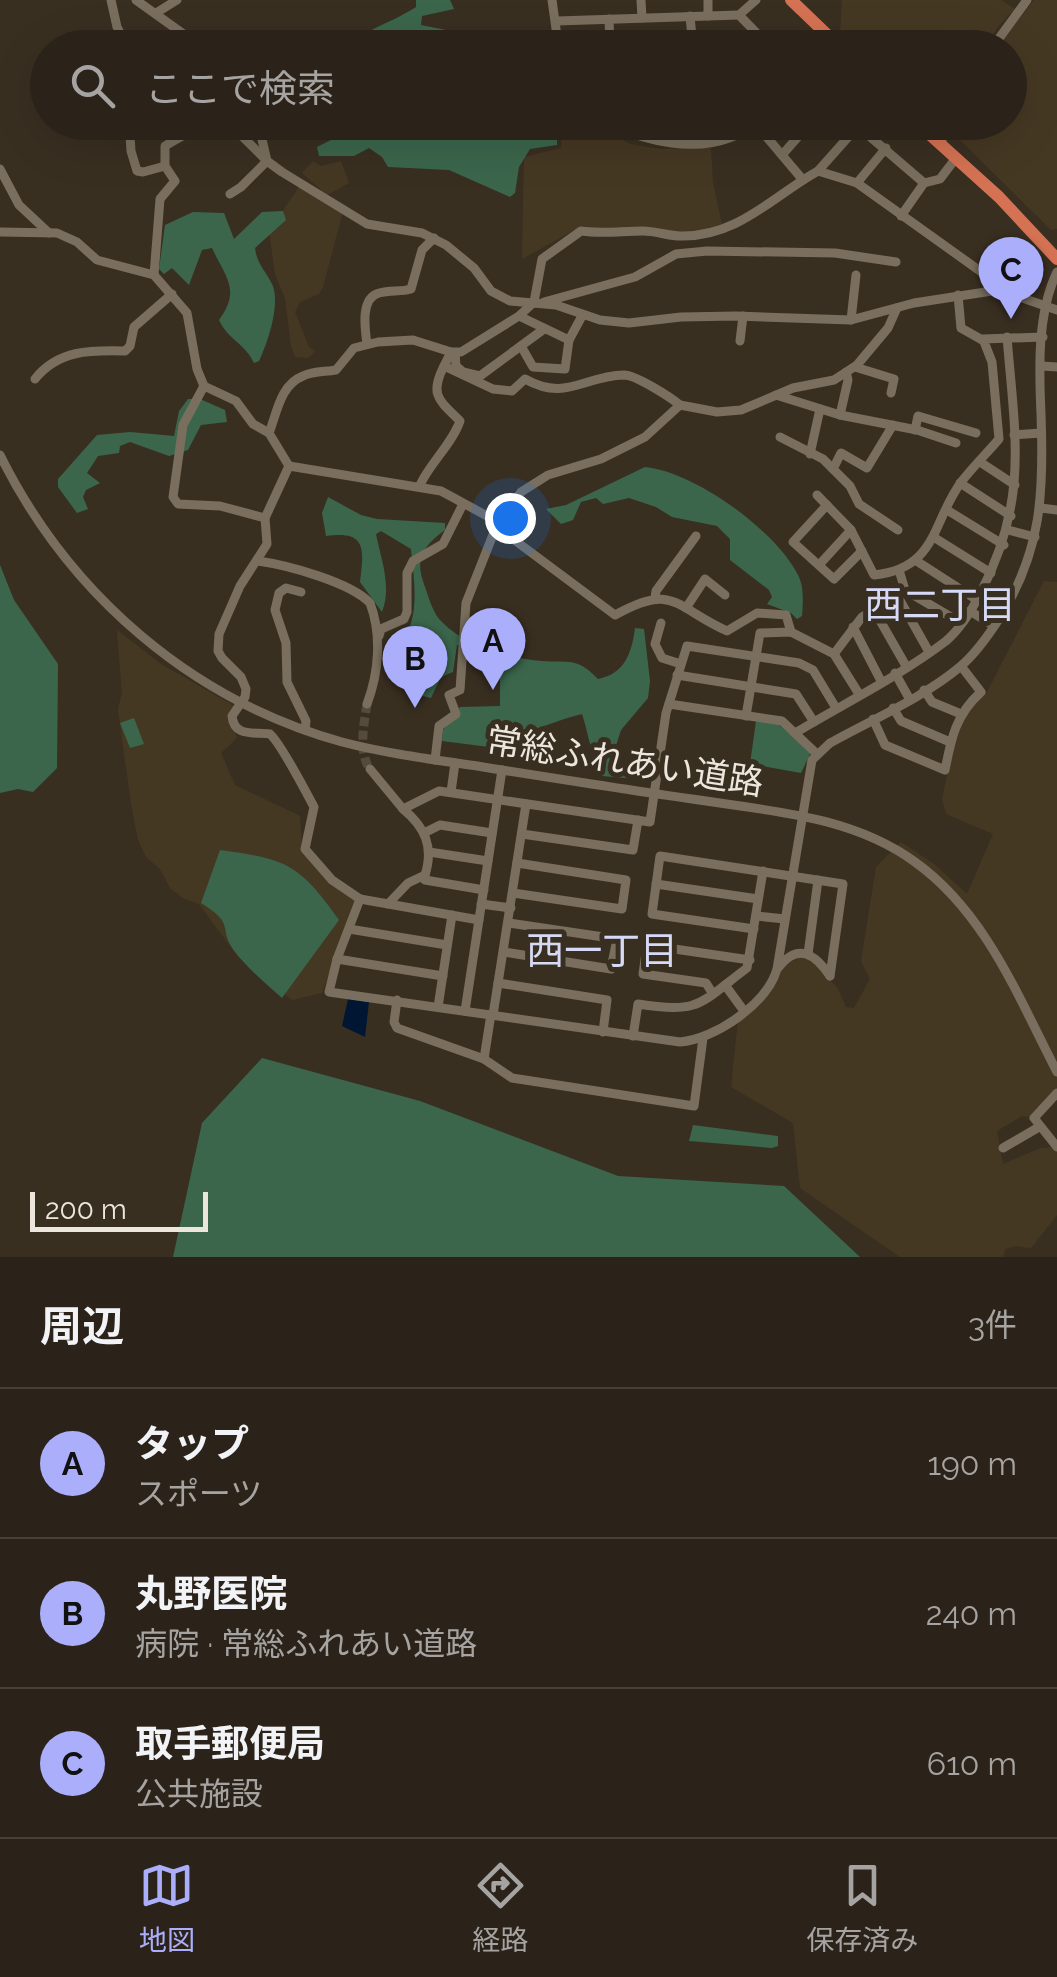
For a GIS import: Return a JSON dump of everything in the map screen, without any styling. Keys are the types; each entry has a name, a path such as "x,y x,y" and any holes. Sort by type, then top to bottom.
{"highway":[{"path":"782,0 813,30"},
{"path":"791,0 822,30"},
{"path":"942,140 1057,259"},
{"path":"942,140 1057,246"}],"street":[{"path":"110,0 119,30"},
{"path":"136,0 180,30"},
{"path":"156,13 177,0"},
{"path":"552,0 557,30"},
{"path":"642,0 642,18"},
{"path":"708,0 708,16"},
{"path":"557,22 740,15 756,0"},
{"path":"1005,30 1027,0"},
{"path":"740,15 754,30"},
{"path":"690,16 691,30"},
{"path":"608,20 609,30"},
{"path":"130,140 137,170 166,166"},
{"path":"154,275 160,199 175,181 162,154 165,146 178,140"},
{"path":"247,140 267,160 367,224 434,238 464,259 499,298 537,302 582,316 629,322 742,316 852,320 992,291 1057,310"},
{"path":"262,140 267,160"},
{"path":"654,140 720,140"},
{"path":"772,140 803,180"},
{"path":"782,155 795,140"},
{"path":"537,302 542,260 581,231 608,235 643,231 683,236 729,228 774,203 818,171 843,140"},
{"path":"876,140 924,184"},
{"path":"857,183 886,148"},
{"path":"901,216 924,184 940,180 956,158"},
{"path":"230,194 267,160"},
{"path":"0,169 19,205 49,233"},
{"path":"818,171 857,183 987,276 992,291"},
{"path":"0,232 57,233 77,242 98,260 154,275 187,313 204,386 236,401 253,424 269,432 289,466"},
{"path":"367,344 364,325 368,300 377,293 412,290 422,250 434,238"},
{"path":"269,432 280,402 294,380 336,370 354,348 413,340 453,352 468,349 537,302 635,276 676,254 834,252 896,262"},
{"path":"777,969 808,767 817,754 961,666 994,626 1016,589 1036,537 1041,508 1045,306 1057,272"},
{"path":"852,320 856,275"},
{"path":"35,378 47,364 66,354 125,351 134,327 172,294"},
{"path":"818,495 851,530 874,575 899,570 915,560 935,538 960,483 999,439 992,362 984,341 961,328 958,295"},
{"path":"527,380 552,390 567,390 593,379 626,374 680,405 717,412 740,410 793,388 834,380 851,370 888,328 897,308"},
{"path":"520,316 569,340"},
{"path":"533,367 565,369 569,340 582,316"},
{"path":"740,341 742,316"},
{"path":"453,352 456,366 480,376 544,329"},
{"path":"984,341 1043,337"},
{"path":"795,733 950,638 977,600 1004,544 1011,516 1014,434 1007,338"},
{"path":"522,346 533,367"},
{"path":"420,486 430,464 456,432 460,421 436,394 436,382 453,352"},
{"path":"444,366 492,389 512,391 527,380 533,367"},
{"path":"1042,366 1057,367"},
{"path":"851,370 894,378 891,393"},
{"path":"840,415 851,370"},
{"path":"204,386 183,425 174,497 178,504 220,506 265,518"},
{"path":"776,395 956,443"},
{"path":"435,760 439,726 456,714 449,695 460,690 466,603 499,523 521,492 548,475 601,458 645,437 680,405"},
{"path":"810,454 820,409"},
{"path":"915,430 918,416 976,433"},
{"path":"833,469 841,453 868,468 893,425"},
{"path":"1014,434 1042,433"},
{"path":"780,437 822,459 850,486 859,504 898,530"},
{"path":"1042,446 1057,445"},
{"name":"常総ふれあい道路","path":"0,454 34,515 93,592 185,671 241,703 305,730 374,750 801,816 842,826 889,846 914,861 955,898 985,936 1057,1072"},
{"path":"980,462 1014,485"},
{"path":"289,466 442,491 499,523 513,539 614,615 654,598 686,608 727,631 756,613 786,615 790,632"},
{"path":"289,466 265,518 267,544 240,586 218,644 222,658 245,684 245,697 232,716 233,725 239,731 275,738 314,807 306,849 332,880 360,899 479,920"},
{"path":"1043,478 1057,479"},
{"path":"960,483 1011,516"},
{"path":"378,639 382,628 404,619 408,612 407,573 412,561 444,544 463,504"},
{"path":"827,505 793,542 834,579 862,551"},
{"path":"1041,508 1057,510"},
{"path":"946,510 1004,544"},
{"path":"819,565 851,530"},
{"path":"1008,530 1036,537"},
{"path":"654,598 696,536"},
{"path":"935,538 991,573"},
{"path":"915,560 977,600"},
{"path":"258,561 288,567 364,596 374,612 378,639 374,685 367,704"},
{"path":"899,570 902,593 929,652"},
{"path":"686,608 705,579 725,595"},
{"path":"300,592 292,588 279,593 275,610 286,642 286,682 306,721 305,730"},
{"path":"834,654 853,627 902,593"},
{"path":"902,593 961,623"},
{"path":"874,610 906,666"},
{"path":"970,610 994,626"},
{"path":"660,624 655,644 662,658 680,664"},
{"path":"853,627 882,681"},
{"path":"746,716 760,633 790,632 834,654 859,694"},
{"path":"403,808 439,791 650,822 668,704 686,646 798,663 812,670 836,708"},
{"path":"873,719 885,745 936,768 946,768 960,714 981,692 961,666"},
{"path":"895,673 909,698"},
{"path":"677,676 796,694 814,722"},
{"path":"924,690 932,702 960,714"},
{"path":"668,704 782,721 817,754"},
{"path":"893,708 900,721 950,742"},
{"path":"451,792 455,762"},
{"path":"370,769 418,821 430,852 426,880 484,890"},
{"path":"465,1010 502,770"},
{"path":"484,1059 526,804"},
{"path":"522,834 633,850 638,820"},
{"path":"424,834 440,824 492,832"},
{"path":"430,852 488,861"},
{"path":"360,899 336,959 329,992 680,1042 702,1038 744,1011 765,994 782,961 795,954 808,954 819,960 830,976 843,884 660,856 652,914 754,930"},
{"path":"513,893 622,909 623,904 626,880 517,863"},
{"path":"633,1036 638,1004 682,1010 695,1006 747,968 763,871"},
{"path":"388,904 408,883 424,875"},
{"path":"808,954 818,880"},
{"path":"656,884 758,899"},
{"path":"482,904 511,908"},
{"path":"438,1006 452,915"},
{"path":"756,916 784,919"},
{"path":"504,952 605,968 611,968 613,963 617,939 509,923"},
{"path":"349,929 447,946"},
{"path":"713,994 706,984 643,974 647,945 750,960"},
{"path":"336,959 443,976"},
{"path":"498,983 607,1000 603,1032"},
{"path":"725,984 744,1011"},
{"path":"397,1000 397,1028 484,1059 512,1078 694,1106 702,1038"},
{"path":"1057,1093 1034,1118 1057,1148"},
{"path":"1003,1148 1039,1126"}],"shaded area":[{"path":"842,0 1001,0 1015,9 996,30 840,30"},
{"path":"1034,0 1057,0 1057,229 1051,230 961,140 1027,140 1027,30 1010,30"},
{"path":"561,140 623,140 661,149 711,147 713,183 723,229 683,236 582,226 522,259 524,157 561,148"},
{"path":"313,161 321,166 341,161 349,183 327,195 302,173"},
{"path":"299,187 343,211 323,287 319,294 300,302 295,312 309,347 315,351 308,358 295,357 291,346 285,298 275,274 269,231"},
{"path":"1044,581 1057,582 1057,1090 1031,1117 1022,1116 997,1131 1003,1164 1041,1148 1053,1147 1057,1151 1057,1215 1031,1248 1005,1249 1003,1257 900,1257 800,1188 793,1123 731,1087 738,1020 770,994 781,968 801,956 815,961 837,987 846,1007 854,1008 870,979 861,961 876,867 901,842 934,864 967,894 993,834 946,814 942,799 952,752 969,706 986,694"},
{"path":"117,630 161,664 236,707 233,725 237,738 221,753 235,785 300,816 302,848 354,897 356,903 322,993 292,1000 238,957 199,904 170,888 160,869 146,857 138,840 131,804 118,709 122,693"}],"green space":[{"path":"416,0 450,0 454,9 422,16 421,25 446,30 372,30 416,7"},
{"path":"331,140 557,140 557,145 530,149 519,167 515,193 510,197 449,170 388,167 369,148 354,156 319,156 317,147"},
{"path":"283,211 286,220 255,248 272,284 275,301 266,344 259,361 254,363 219,320 230,292 212,248 202,250 189,285 172,268 164,274 159,269 165,225 193,212 224,213 234,239 262,212"},
{"path":"188,399 200,399 225,410 227,422 201,425 188,450 169,456 130,442 120,446 119,453 98,456 87,473 100,483 86,490 83,497 88,509 77,513 58,487 58,479 97,435 130,432 174,436 179,411"},
{"path":"645,467 665,471 710,492 773,541 799,577 802,616 797,619 767,604 772,597 769,590 730,560 730,539 717,526 672,517 629,498 603,504 596,498 581,502 573,520 561,524 546,509 566,505"},
{"path":"328,497 377,519 445,523 445,530 422,554 420,569 439,619 475,645 516,657 573,662 598,679 621,667 635,628 644,629 648,698 621,730 611,761 649,771 648,780 602,776 582,714 510,734 505,749 442,741 443,730 460,707 500,706 500,675 481,668 479,650 457,645 453,672 441,677 431,698 415,694 394,668 413,614 411,549 381,531 376,534 386,583 382,612 360,582 360,544 349,536 326,536 322,513"},
{"path":"0,565 14,600 58,664 57,768 33,792 18,789 0,793"},
{"path":"134,718 144,744 130,748 120,723"},
{"path":"756,721 778,724 811,752 801,773 750,764"},
{"path":"220,850 290,867 313,887 339,920 282,998 241,959 230,944 223,922 201,903"},
{"path":"262,1058 420,1101 618,1176 784,1186 860,1257 173,1257 202,1123"},
{"path":"693,1125 778,1136 778,1146 689,1141"}],"water":[{"path":"348,999 369,1002 365,1037 342,1026"}],"tunnel":[{"path":"367,704 363,746 370,769"}],"place":[{"name":"取手郵便局","path":"1011,319"},
{"name":"タップ","path":"493,690"},
{"name":"丸野医院","path":"415,708"}],"district":[{"name":"西二丁目","path":"940,604"},
{"name":"西一丁目","path":"602,950"}]}
